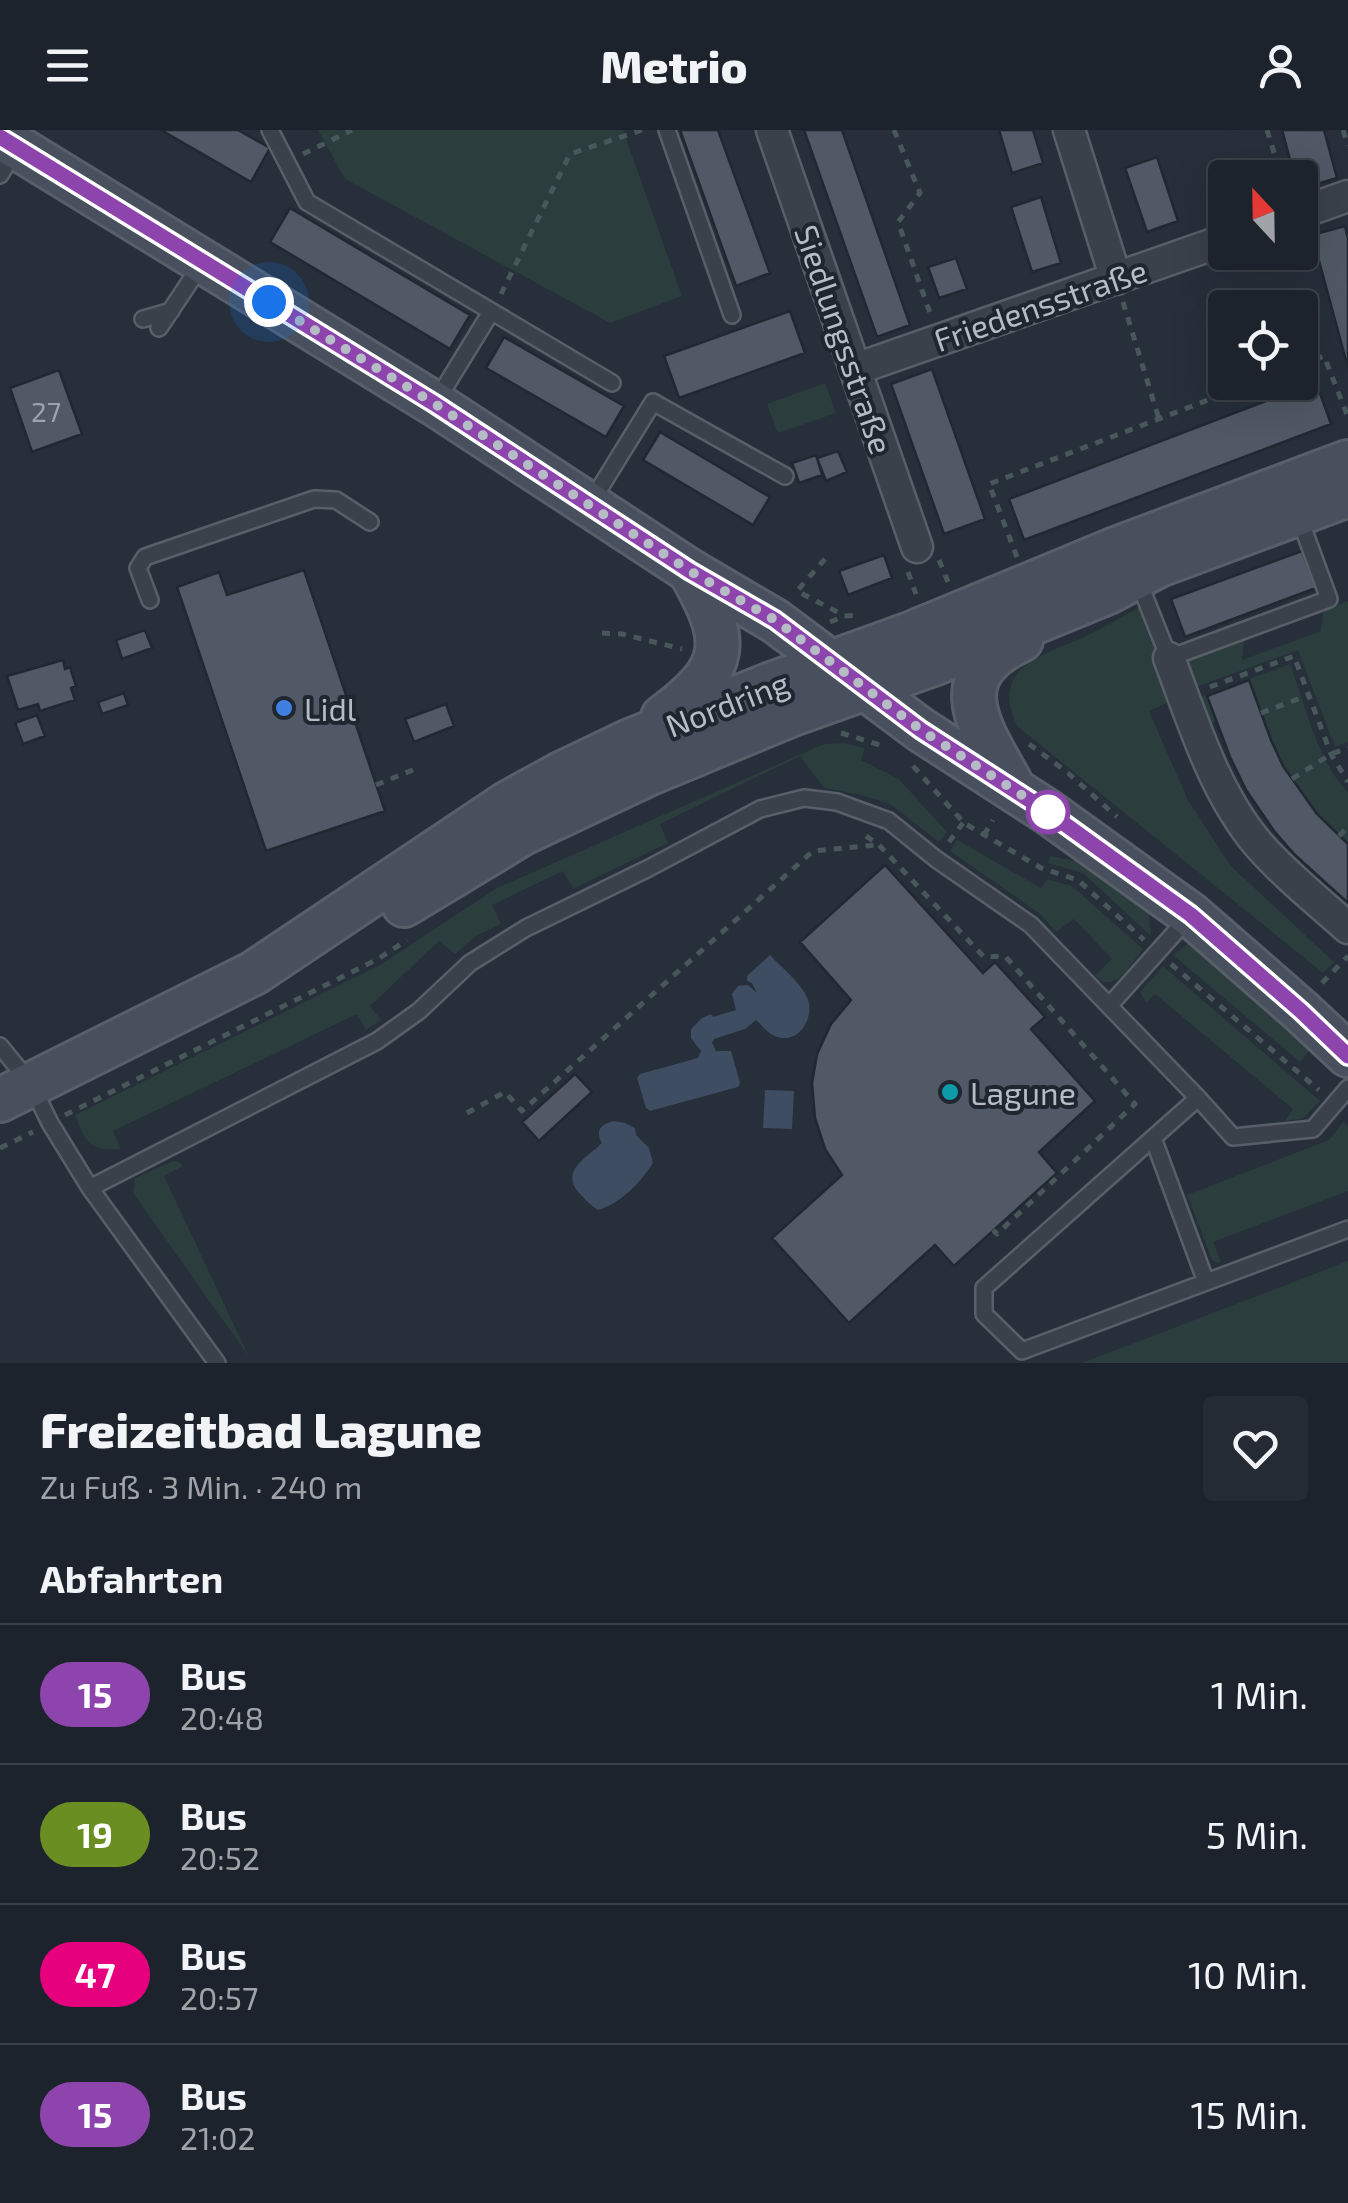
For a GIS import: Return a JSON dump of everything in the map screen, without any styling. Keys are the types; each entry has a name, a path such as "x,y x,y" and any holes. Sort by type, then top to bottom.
{"main road":[{"path":"6,153 203,261 435,404 690,571 775,620 921,730 1004,805 1191,915 1348,1056"},
{"name":"Nordring","path":"254,973 322,951 523,833 650,772 790,715 914,633 1116,548 1348,462"},
{"name":"Nordring","path":"15,1092 254,973 508,804 630,741 769,685 933,664 1348,495"},
{"path":"630,741 708,676 718,653 714,616 690,571"},
{"path":"1004,805 979,724 975,681 993,658 1009,646 1068,618 1122,584"}],"street":[{"name":"Siedlungsstraße","path":"772,130 917,548"},
{"path":"1069,130 1116,279"},
{"path":"1318,207 1348,196"},
{"name":"Friedensstraße","path":"856,369 1208,246"},
{"path":"1169,658 1219,784 1258,844 1348,928"}],"lane":[{"path":"270,130 307,202 612,383"},
{"path":"666,130 732,315"},
{"path":"159,328 203,261"},
{"path":"143,319 171,311"},
{"path":"435,404 491,312"},
{"path":"590,504 653,402 784,476"},
{"path":"150,600 138,568 145,557 314,499 336,500 370,522"},
{"path":"1122,584 1169,658 1329,599 1298,514"},
{"path":"90,1188 377,1041 418,1011 470,963 526,928 760,809 804,798 837,802 889,821 936,859 1031,924 1234,1137 1313,1129 1348,1088"},
{"path":"1110,1006 1191,915"},
{"path":"0,1046 15,1092 50,1123 90,1188 217,1363"},
{"path":"1198,1098 984,1288 984,1314 1022,1351 1348,1229"},
{"path":"1152,1138 1206,1282"}],"path":[{"path":"286,162 352,130"},
{"path":"491,312 570,154 642,130"},
{"path":"894,130 920,193 898,222 939,340"},
{"path":"1267,130 1276,160"},
{"path":"1344,130 1348,146"},
{"path":"1116,279 1159,419"},
{"path":"1318,358 1324,356 1348,417"},
{"path":"1018,560 989,484 1208,400"},
{"path":"826,558 797,591 845,616"},
{"path":"602,634 622,634 690,651"},
{"path":"1184,697 1294,656 1331,754 1348,782"},
{"path":"1261,712 1309,695"},
{"path":"840,733 883,746"},
{"path":"1292,779 1348,748"},
{"path":"912,766 964,823 1041,868 1078,880 1334,1103"},
{"path":"376,785 420,768"},
{"path":"984,835 1004,805"},
{"path":"1339,836 1348,827"},
{"path":"467,1112 505,1092 522,1111 813,851 879,845 984,957 1004,956 1135,1104 997,1234 993,1230"},
{"path":"1322,983 1348,956"}],"shaded area":[{"path":"318,130 623,130 682,296 610,323 345,179"},
{"path":"825,383 836,413 778,433 767,404"},
{"path":"1348,601 1348,742 1335,747 1298,650 1193,688 1182,660 1244,639 1242,660 1321,631 1323,610"},
{"path":"1140,607 1161,661 1169,702 1149,711 1188,800 1231,866 1334,962 1323,973 1018,727 1010,707 1010,691 1014,678 1024,667"},
{"path":"1290,664 1320,749 1348,792 1348,844 1312,807 1286,769 1249,680 1207,696 1216,721 1207,725 1197,698"},
{"path":"824,744 865,748 861,760 899,779 947,832 939,842 890,804 824,788 800,756 660,824 668,843 573,889 563,871 492,905 501,924 476,936 455,954 439,941 370,1006 381,1020 366,1030 357,1014 113,1131 121,1149 95,1147 82,1132 75,1115 380,965 497,888"},
{"path":"957,840 1041,888 1047,879 1072,886 1143,949 1121,976 1102,981 1095,975 1112,959 1074,919 1056,932 1040,914 950,851"},
{"path":"1050,856 1085,863 1149,912 1151,936 1083,873 1048,863"},
{"path":"1189,943 1311,1049 1300,1062 1173,955"},
{"path":"1163,966 1320,1101 1304,1118 1285,1121 1293,1109 1155,994 1146,1003 1140,992"},
{"path":"1343,1122 1348,1126 1348,1191 1213,1242 1221,1262 1212,1260 1187,1195 1329,1140"},
{"path":"173,1161 183,1166 164,1176 249,1357 133,1193 135,1178"},
{"path":"1348,1261 1348,1363 1082,1363"}],"water":[{"path":"770,955 807,997 809,1013 803,1028 798,1034 783,1038 770,1033 756,1020 745,1029 714,1039 716,1051 731,1051 738,1087 650,1111 646,1108 637,1078 640,1074 698,1058 701,1051 691,1038 691,1029 711,1014 713,1017 736,1010 732,994 738,986 748,985 757,993 747,976"},
{"path":"765,1090 794,1091 792,1129 763,1128"},
{"path":"614,1121 635,1128 636,1135 649,1148 653,1163 629,1191 598,1210 572,1179 582,1160 602,1143 600,1129"}],"building":[{"path":"161,130 238,130 270,148 251,182"},
{"path":"680,130 718,130 770,273 736,286"},
{"path":"804,130 842,130 910,325 877,337"},
{"path":"999,130 1033,130 1043,163 1012,173"},
{"path":"1282,130 1324,130 1337,178 1318,184 1318,160 1290,160"},
{"path":"1157,157 1178,221 1147,232 1125,168"},
{"path":"1041,197 1061,263 1032,272 1011,207"},
{"path":"290,208 470,315 450,349 270,242"},
{"path":"1345,226 1348,239 1348,368 1318,257 1318,233"},
{"path":"956,258 967,289 939,298 928,267"},
{"path":"790,311 805,353 679,398 664,356"},
{"path":"504,337 624,406 606,437 486,368"},
{"path":"932,369 985,519 944,534 891,384"},
{"path":"59,370 82,434 32,452 10,388"},
{"path":"1318,388 1331,424 1024,540 1009,499 1269,400 1318,400"},
{"path":"660,432 770,497 753,525 643,460"},
{"path":"838,451 847,472 826,481 817,458"},
{"path":"816,455 822,475 799,483 792,463"},
{"path":"1302,551 1316,588 1185,637 1171,599"},
{"path":"884,555 892,578 848,595 839,571"},
{"name":"Lidl","path":"304,570 385,811 266,851 177,587 219,572 227,595"},
{"path":"145,630 152,648 122,659 116,640"},
{"path":"63,660 65,669 70,667 76,686 71,688 75,700 40,711 38,704 18,710 7,676"},
{"path":"1249,680 1283,766 1317,814 1348,844 1348,903 1274,831 1246,790 1230,757 1207,696"},
{"path":"124,693 128,705 102,714 98,702"},
{"path":"446,704 454,726 414,742 405,719"},
{"path":"37,715 45,736 23,744 15,723"},
{"name":"Lagune","path":"885,865 983,973 995,962 1045,1017 1031,1029 1095,1101 1039,1152 1057,1173 954,1266 935,1245 849,1323 772,1238 842,1175 825,1149 815,1118 812,1083 817,1054 831,1024 851,1000 800,942"},
{"path":"575,1074 592,1092 539,1141 522,1122"}],"bus line":[{"name":"15","path":"0,137 435,404 690,571 775,620 921,730 1048,812 1191,915 1348,1056"}],"place":[{"name":"Lidl","path":"284,708"},
{"name":"Lagune","path":"950,1092"}],"route":[{"path":"269,302 435,404 690,571 775,620 921,730 1048,812"}]}
